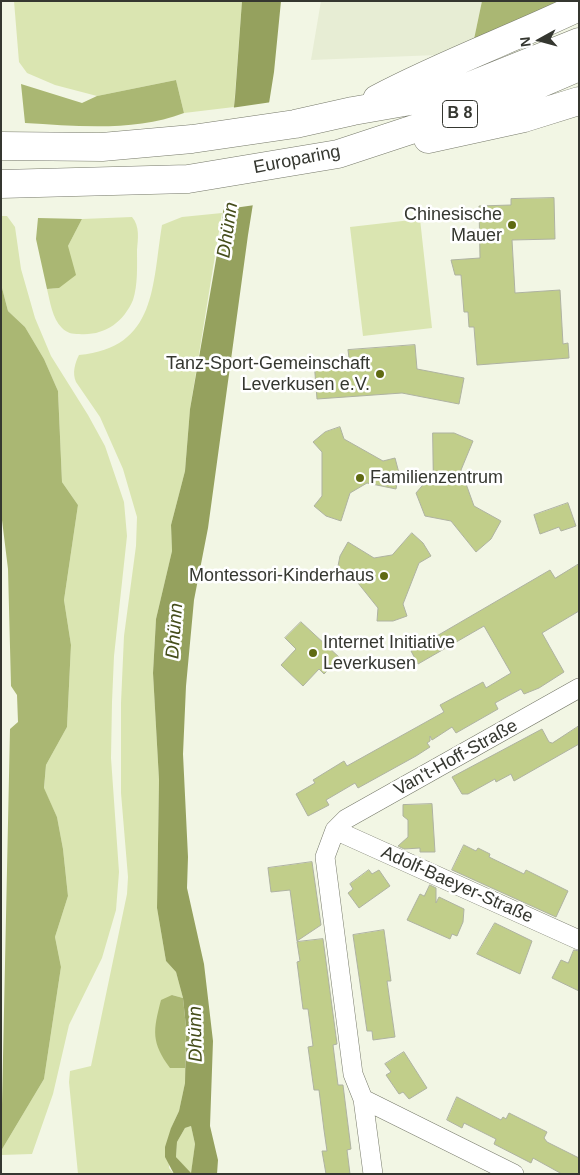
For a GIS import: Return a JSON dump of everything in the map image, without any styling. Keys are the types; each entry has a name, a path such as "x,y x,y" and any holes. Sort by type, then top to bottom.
{"highway":[{"path":"353,111 433,70 514,38 579,7"},
{"name":"Europaring","path":"1,146 102,147 192,139 296,124 353,111 450,94 579,42"},
{"name":"Europaring","path":"1,184 188,179 338,154 502,100 579,67"},
{"path":"338,154 465,133 524,118 579,101"}],"street":[{"name":"Van't-Hoff-Straße","path":"335,830 346,819 579,688"},
{"name":"Adolf-Baeyer-Straße","path":"335,830 579,940"},
{"path":"335,830 325,857 353,1074 363,1099 373,1174"},
{"path":"363,1099 514,1174"}],"shaded area":[{"path":"14,1 242,1 234,107 184,113 176,80 97,96 55,85 27,73 19,62"},
{"path":"321,1 482,1 473,44 437,55 311,60"},
{"path":"482,1 562,1 473,44"},
{"path":"176,80 184,113 165,119 146,123 106,126 25,123 21,84 82,103 97,96"},
{"path":"222,213 190,409 185,471 171,525 172,551 156,619 153,673 159,780 157,908 166,961 176,972 183,998 172,995 170,1068 185,1068 185,1083 179,1111 171,1128 169,1168 174,1174 78,1174 69,1082 70,1071 91,1066 127,894 128,877 121,793 121,703 124,636 136,546 137,517 123,469 100,417 76,382 74,368 79,355 105,350 123,340 137,327 146,310 152,291 162,225 182,217"},
{"path":"1,216 7,216 15,227 21,269 35,318 51,356 105,446 124,502 127,536 114,656 112,702 111,758 119,872 116,910 102,958 69,1025 53,1094 32,1154 1,1155 1,1151 44,1079 61,967 55,937 68,896 63,849 57,817 44,789 46,765 67,727 71,645 64,600 78,505 62,482 58,391 44,359 25,327 8,311 1,284"},
{"path":"132,217 138,233 137,275 135,294 129,308 112,326 97,333 74,334 66,331 59,324 54,314 47,289 59,288 68,246 82,219"},
{"path":"38,218 82,219 68,246 76,275 59,288 47,289 36,239"},
{"path":"420,219 432,328 363,336 350,227"},
{"path":"1,284 8,311 25,327 44,359 58,391 62,482 78,505 64,600 71,645 67,727 46,765 44,788 57,817 63,849 68,896 55,937 61,967 44,1079 1,1151 10,729 18,722 17,695 11,686 8,569 1,512"},
{"path":"172,995 183,998 186,1027 185,1068 170,1068 159,1051 155,1036 156,1020 161,1000"},
{"path":"191,1126 195,1144 191,1174 176,1157 177,1142 185,1128"}],"water":[{"name":"Dhünn","path":"242,1 281,1 274,72 248,235 208,528 194,600 186,686 183,754 188,857 187,888 204,964 213,1041 210,1126 218,1160 217,1174 174,1174 165,1157 165,1147 179,1111 185,1083 186,1027 183,998 176,972 166,961 157,908 159,780 153,673 156,619 172,551 171,525 185,471 190,409 221,231 235,97","holes":["191,1126 195,1144 191,1173 176,1157 177,1142 185,1128"]}],"pier":[{"path":"272,102 255,205 220,210 231,108"}],"building":[{"path":"554,198 555,239 512,240 515,293 560,290 563,344 568,343 569,358 477,365 474,327 469,327 468,312 464,312 461,275 455,275 451,260 480,258 479,206 511,205 511,199"},
{"name":"Tanz-Sport-Gemeinschaft Leverkusen e.V.","path":"415,345 417,369 464,378 459,404 402,393 317,399 314,361 349,358 348,350"},
{"name":"Familienzentrum","path":"340,427 344,439 383,461 395,458 399,473 396,489 367,483 350,493 341,521 326,516 314,506 322,496 322,452 313,442 325,432"},
{"path":"433,433 454,433 473,441 461,470 474,506 501,521 491,539 476,552 451,521 425,516 416,493 433,473"},
{"path":"568,503 576,526 561,531 559,527 540,534 534,515"},
{"name":"Montessori-Kinderhaus","path":"412,533 423,543 431,556 419,563 403,604 407,616 393,621 377,621 378,608 350,573 337,571 340,556 348,542 374,558 392,555"},
{"path":"579,564 579,611 542,633 564,672 539,688 524,694 521,689 495,703 498,709 456,733 452,727 432,740 430,736 430,741 427,743 430,747 358,788 355,783 326,800 329,805 308,816 296,794 315,783 313,780 344,761 347,766 444,712 440,705 483,682 486,688 511,673 484,626 418,664 411,651 550,570 555,578"},
{"name":"Internet Initiative Leverkusen","path":"301,622 340,658 324,674 319,669 303,686 281,665 296,649 285,638"},
{"path":"579,726 579,744 514,781 511,774 496,782 495,779 468,794 462,794 452,777 542,729 549,742 552,743"},
{"path":"432,804 435,852 420,852 420,848 404,849 398,846 408,837 408,820 403,816 403,805"},
{"path":"464,845 476,851 478,848 490,854 489,857 524,874 526,870 568,891 556,917 452,870"},
{"path":"312,862 321,925 297,941 290,890 271,892 268,868"},
{"path":"369,870 372,874 379,870 390,886 359,908 348,893 353,889 350,884"},
{"path":"430,885 436,888 436,903 439,897 464,909 463,922 457,936 452,934 450,939 407,920 420,894 424,896"},
{"path":"495,923 532,941 520,974 477,954"},
{"path":"384,930 391,981 387,981 395,1037 373,1040 372,1031 367,1031 353,935"},
{"path":"323,939 337,1044 333,1045 338,1085 343,1085 351,1149 347,1150 350,1174 326,1174 322,1151 327,1151 319,1090 314,1090 308,1047 313,1046 308,1009 303,1009 297,962 300,961 297,942"},
{"path":"574,950 579,951 579,991 552,978 561,960 568,963"},
{"path":"404,1052 427,1088 409,1099 403,1092 399,1094 386,1075 391,1072 385,1064"},
{"path":"457,1097 501,1120 503,1117 506,1119 509,1113 547,1132 544,1138 547,1142 579,1158 579,1174 562,1174 533,1158 531,1163 494,1144 496,1139 464,1123 462,1128 447,1120"}],"place":[{"name":"Chinesische Mauer","path":"512,225"},
{"name":"Tanz-Sport-Gemeinschaft Leverkusen e.V.","path":"380,374"},
{"name":"Familienzentrum","path":"360,478"},
{"name":"Montessori-Kinderhaus","path":"384,576"},
{"name":"Internet Initiative Leverkusen","path":"313,653"}]}
